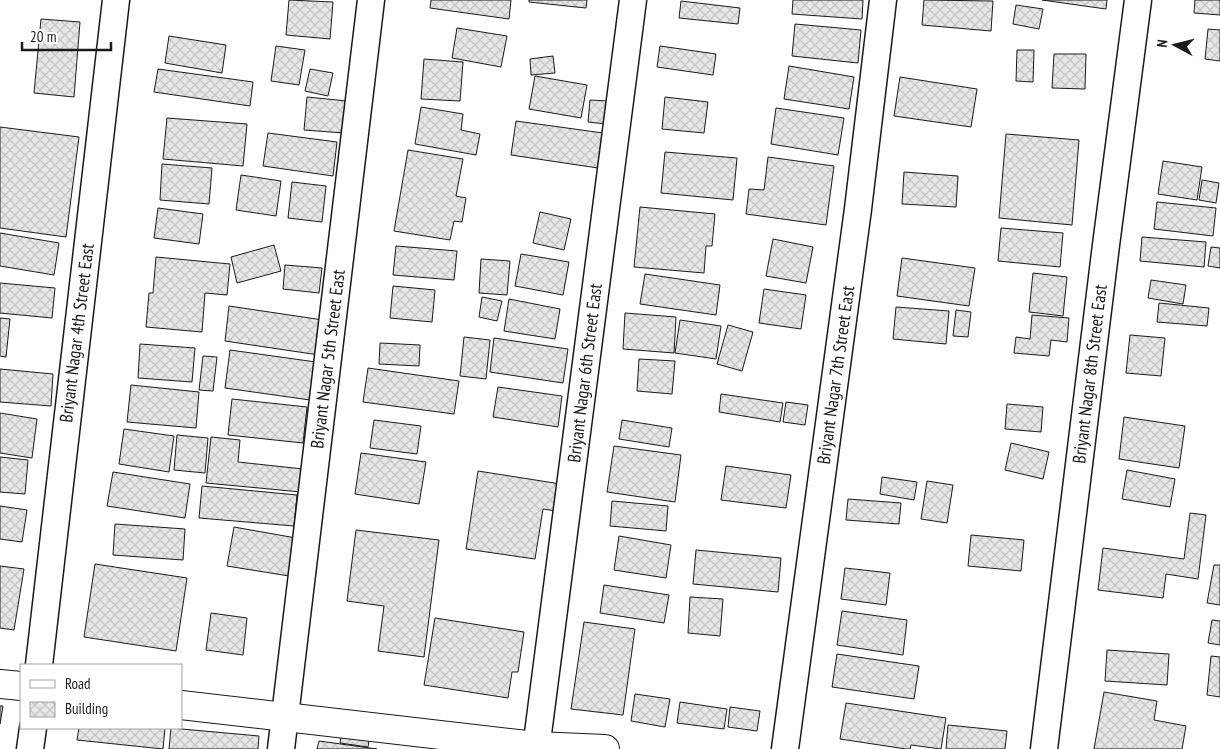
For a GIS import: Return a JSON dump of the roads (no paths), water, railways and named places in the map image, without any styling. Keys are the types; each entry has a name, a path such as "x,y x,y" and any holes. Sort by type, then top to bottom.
{"street":[{"name":"Briyant Nagar 4th Street East","path":"39,664 116,0"},
{"name":"Briyant Nagar 5th Street East","path":"281,749 371,0"},
{"name":"Briyant Nagar 6th Street East","path":"536,748 633,0"},
{"name":"Briyant Nagar 7th Street East","path":"785,749 857,219 883,0"},
{"name":"Briyant Nagar 8th Street East","path":"1044,749 1138,0"},
{"path":"0,684 20,686"},
{"path":"182,705 536,748 606,749"},
{"path":"30,749 32,729"}]}
